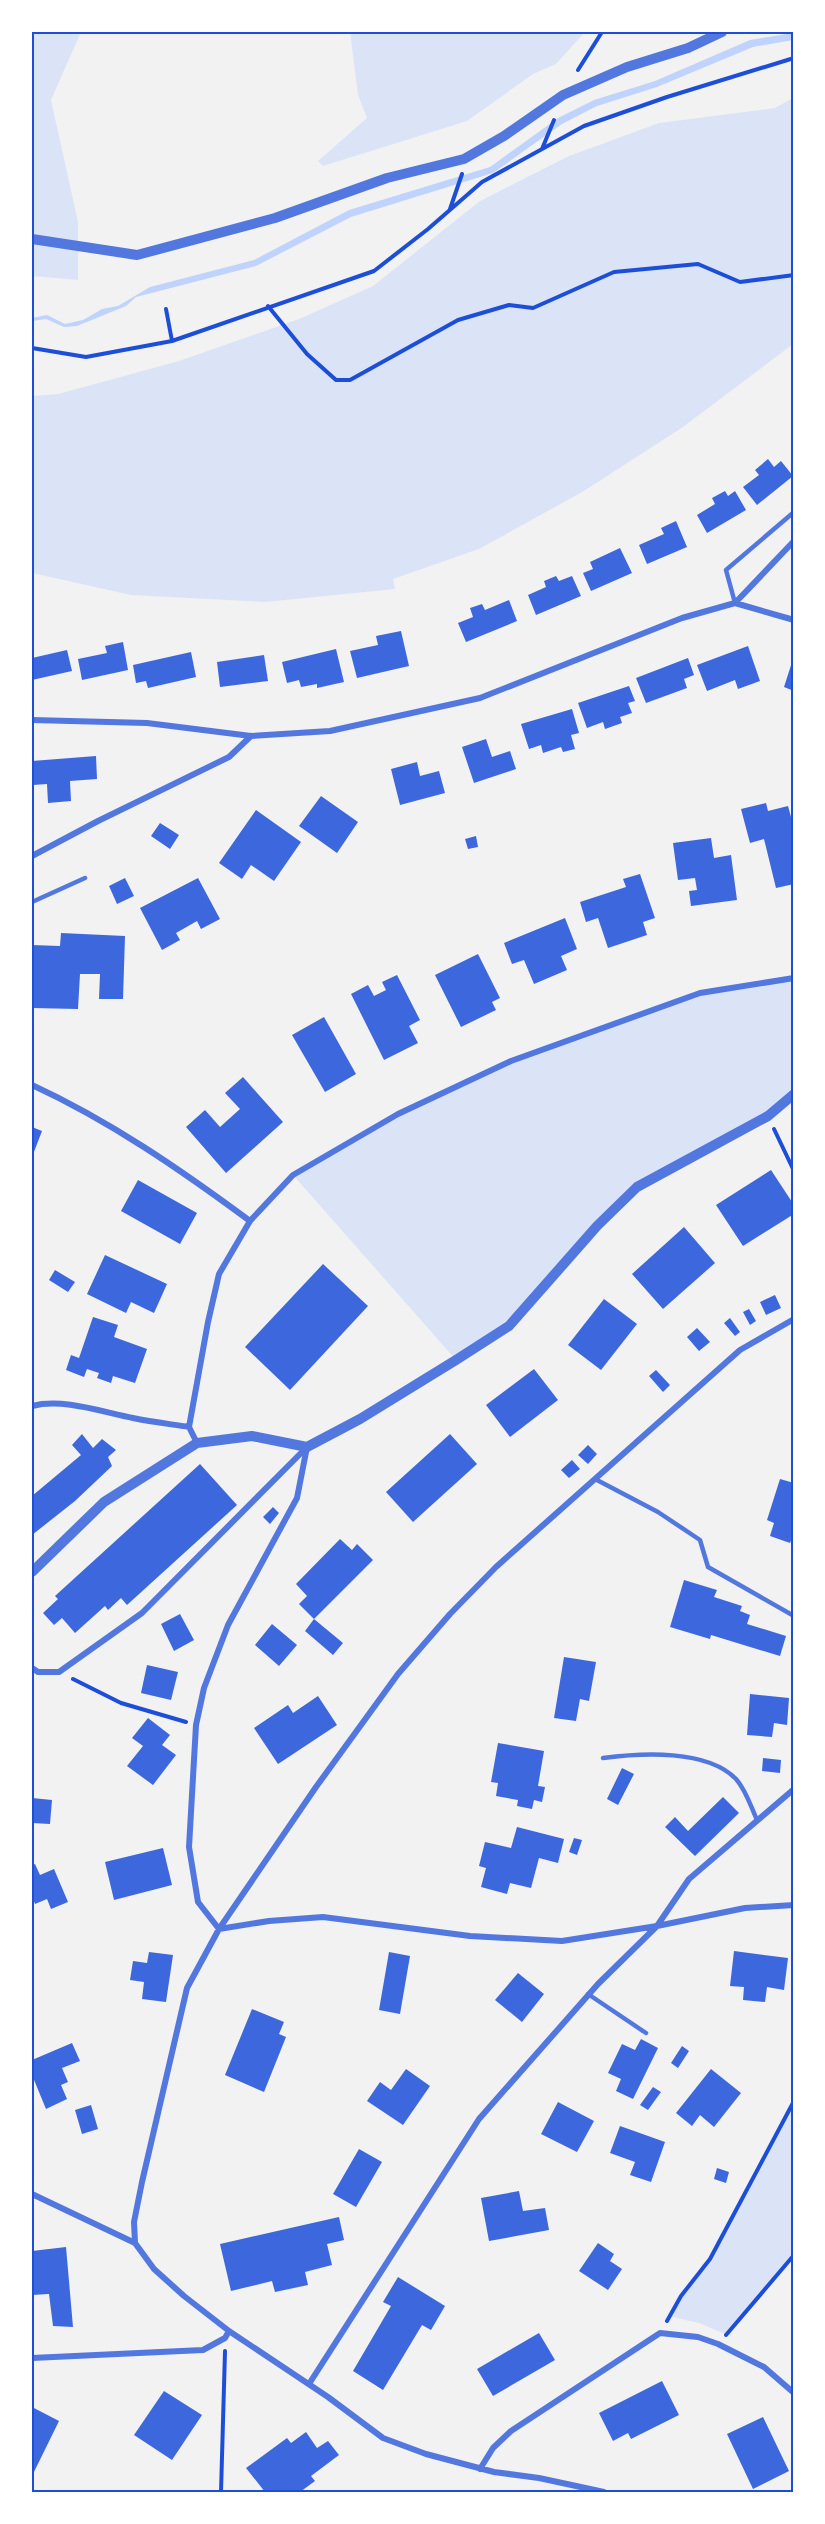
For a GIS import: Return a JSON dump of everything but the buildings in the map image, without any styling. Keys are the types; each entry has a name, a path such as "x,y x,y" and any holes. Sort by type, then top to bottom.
{"street":[{"path":"32,239 137,255 275,218 387,178 464,159 504,136 563,95 627,67 688,48 722,32"},
{"path":"32,720 147,723 251,736 330,731 480,698 682,618 735,603 794,541"},
{"path":"735,603 794,620"},
{"path":"32,856 229,757 251,736"},
{"path":"197,1443 189,1427 219,1274 250,1221 293,1175 398,1114 512,1061 700,993 794,978"},
{"path":"32,1085 64,1100 131,1140 198,1182 250,1221"},
{"path":"32,1668 38,1672 59,1672 142,1613 307,1447 360,1419 509,1326 597,1226 637,1187 768,1116 794,1094"},
{"path":"135,2243 134,2222 141,2182 186,1988 219,1929 315,1786 398,1674 450,1614 496,1567 740,1350 794,1319"},
{"path":"32,1406 40,1404 78,1407 189,1427"},
{"path":"32,1572 104,1502 197,1443 252,1436 307,1447"},
{"path":"219,1929 198,1902 189,1847 196,1725 204,1688 228,1625 297,1498 307,1447"},
{"path":"309,2384 479,2119 588,1994 657,1926 689,1879 794,1789"},
{"path":"219,1929 269,1921 323,1917 470,1936 562,1941 657,1926 745,1908 794,1905"},
{"path":"32,2194 135,2243 154,2269 229,2331 309,2384 383,2438 426,2454 480,2469 604,2493"},
{"path":"32,2358 203,2350 225,2338 229,2331"},
{"path":"480,2469 493,2448 511,2431 660,2334 698,2337 718,2344 764,2367 794,2393"}],"lane":[{"path":"735,603 726,570 794,512"},
{"path":"32,902 85,878"},
{"path":"595,1479 658,1512 700,1540 708,1567 794,1616"},
{"path":"603,1758 631,1754 706,1761 724,1769 738,1782 757,1820"},
{"path":"588,1994 646,2033"}],"path":[{"path":"563,95 602,32"},
{"path":"32,348 86,357 172,340 374,271 482,182 584,126 794,58"},
{"path":"450,210 458,191"},
{"path":"268,306 307,354 336,380 350,380 458,320 509,305 533,308 614,272 698,264 740,282 794,275"},
{"path":"166,309 172,340"},
{"path":"768,1116 794,1171"},
{"path":"59,1672 122,1702 196,1725"},
{"path":"660,2334 681,2296 710,2259 794,2101"},
{"path":"718,2344 794,2255"},
{"path":"221,2493 225,2338"}],"shaded area":[{"path":"32,32 81,32 51,100 78,222 78,280 32,276"},
{"path":"350,32 585,32 556,64 533,74 467,121 323,166 318,161 367,118 358,95"},
{"path":"793,98 793,344 683,427 584,491 479,549 393,579 395,589 265,602 131,595 32,573 32,396 58,394 179,361 299,319 373,286 480,201 569,156 659,123 775,108"},
{"path":"793,978 793,1094 768,1116 637,1187 509,1326 456,1360 293,1175 398,1114 511,1061 700,993"},
{"path":"793,2101 793,2255 725,2334 699,2323 668,2316 710,2259"}],"water":[{"path":"793,33 793,40 753,47 657,87 597,106 562,124 493,173 351,217 256,266 136,297 126,306 77,326 64,327 46,319 32,321 32,318 47,315 65,324 83,320 102,309 118,306 150,287 254,260 349,210 490,167 558,118 594,100 655,81 750,40"}]}
